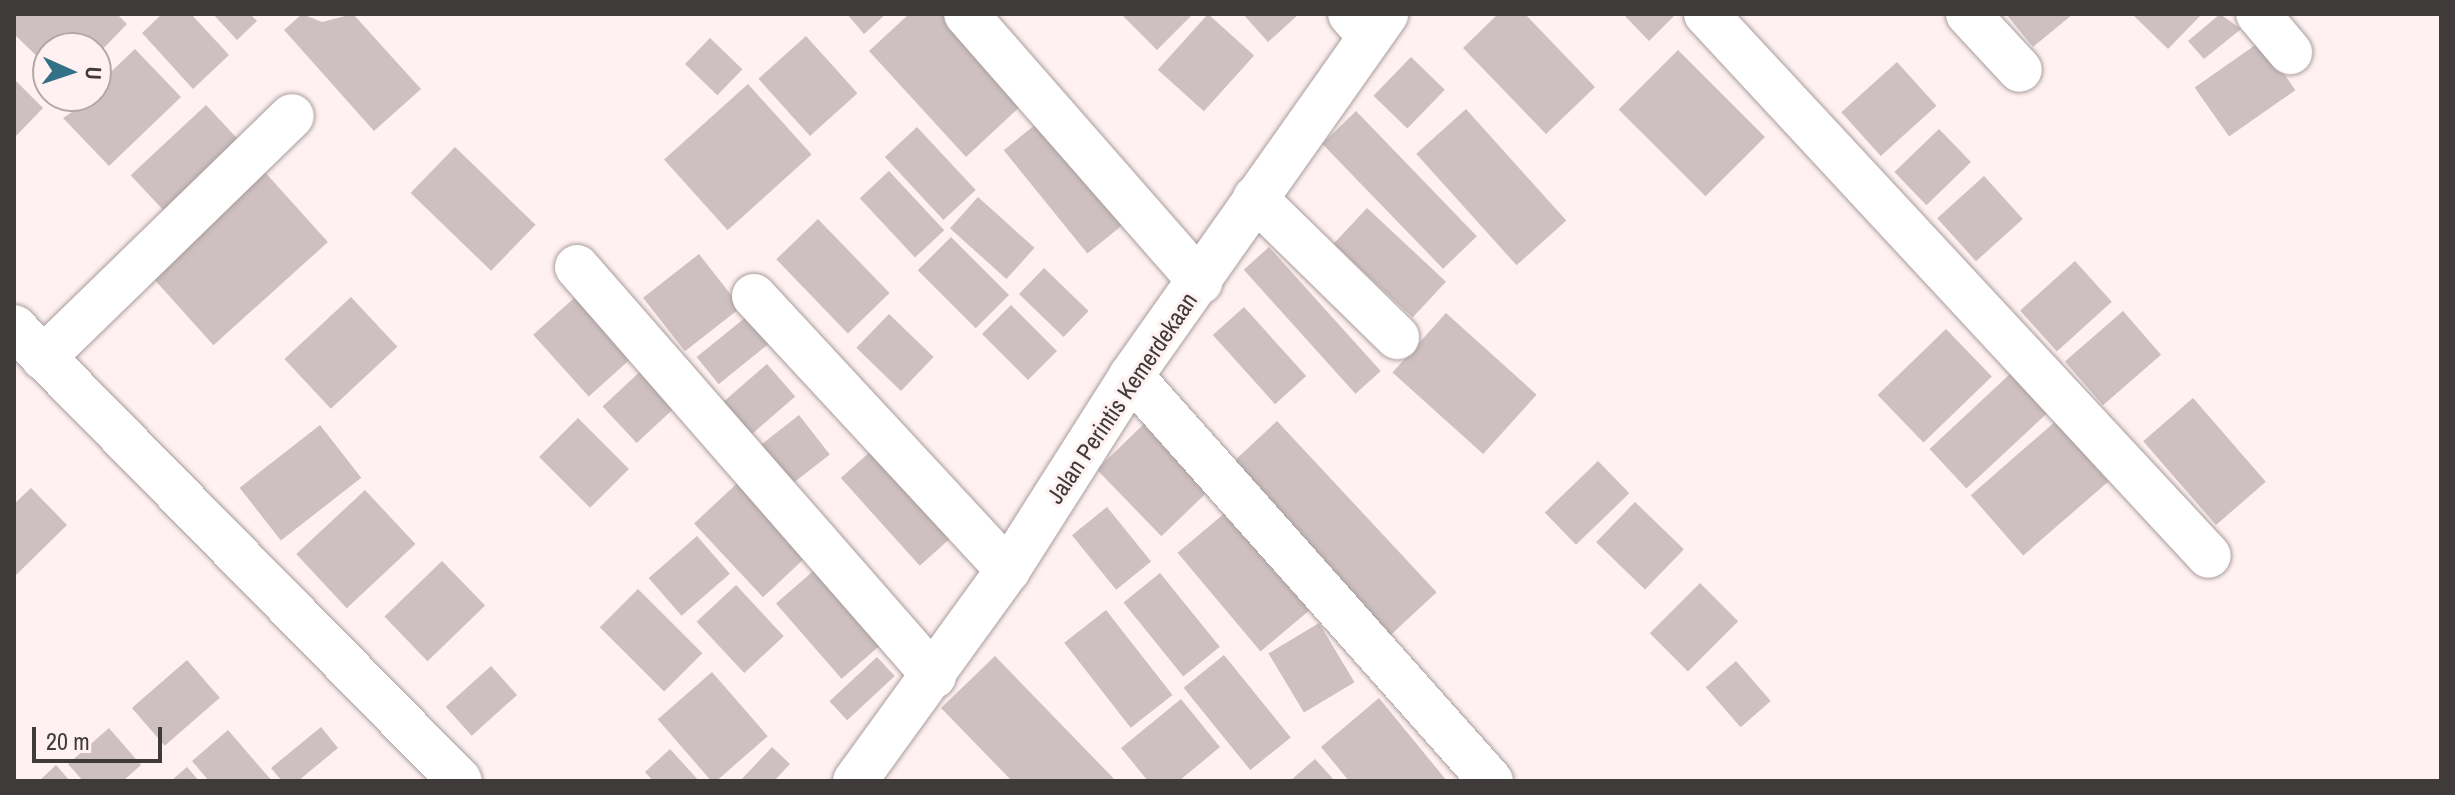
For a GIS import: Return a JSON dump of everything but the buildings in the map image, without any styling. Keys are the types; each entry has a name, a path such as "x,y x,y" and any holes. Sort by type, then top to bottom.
{"street":[{"path":"966,14 1201,282"},
{"path":"1706,14 2209,556"},
{"path":"1968,14 2020,70"},
{"path":"2258,14 2290,52"},
{"name":"Jalan Perintis Kemerdekaan","path":"855,781 1008,570 1131,376 1201,282 1369,22"},
{"path":"43,358 292,116"},
{"path":"1255,198 1397,337"},
{"path":"577,267 934,676"},
{"path":"754,296 1008,570"},
{"path":"14,327 460,781"},
{"path":"1131,376 1491,781"}]}
